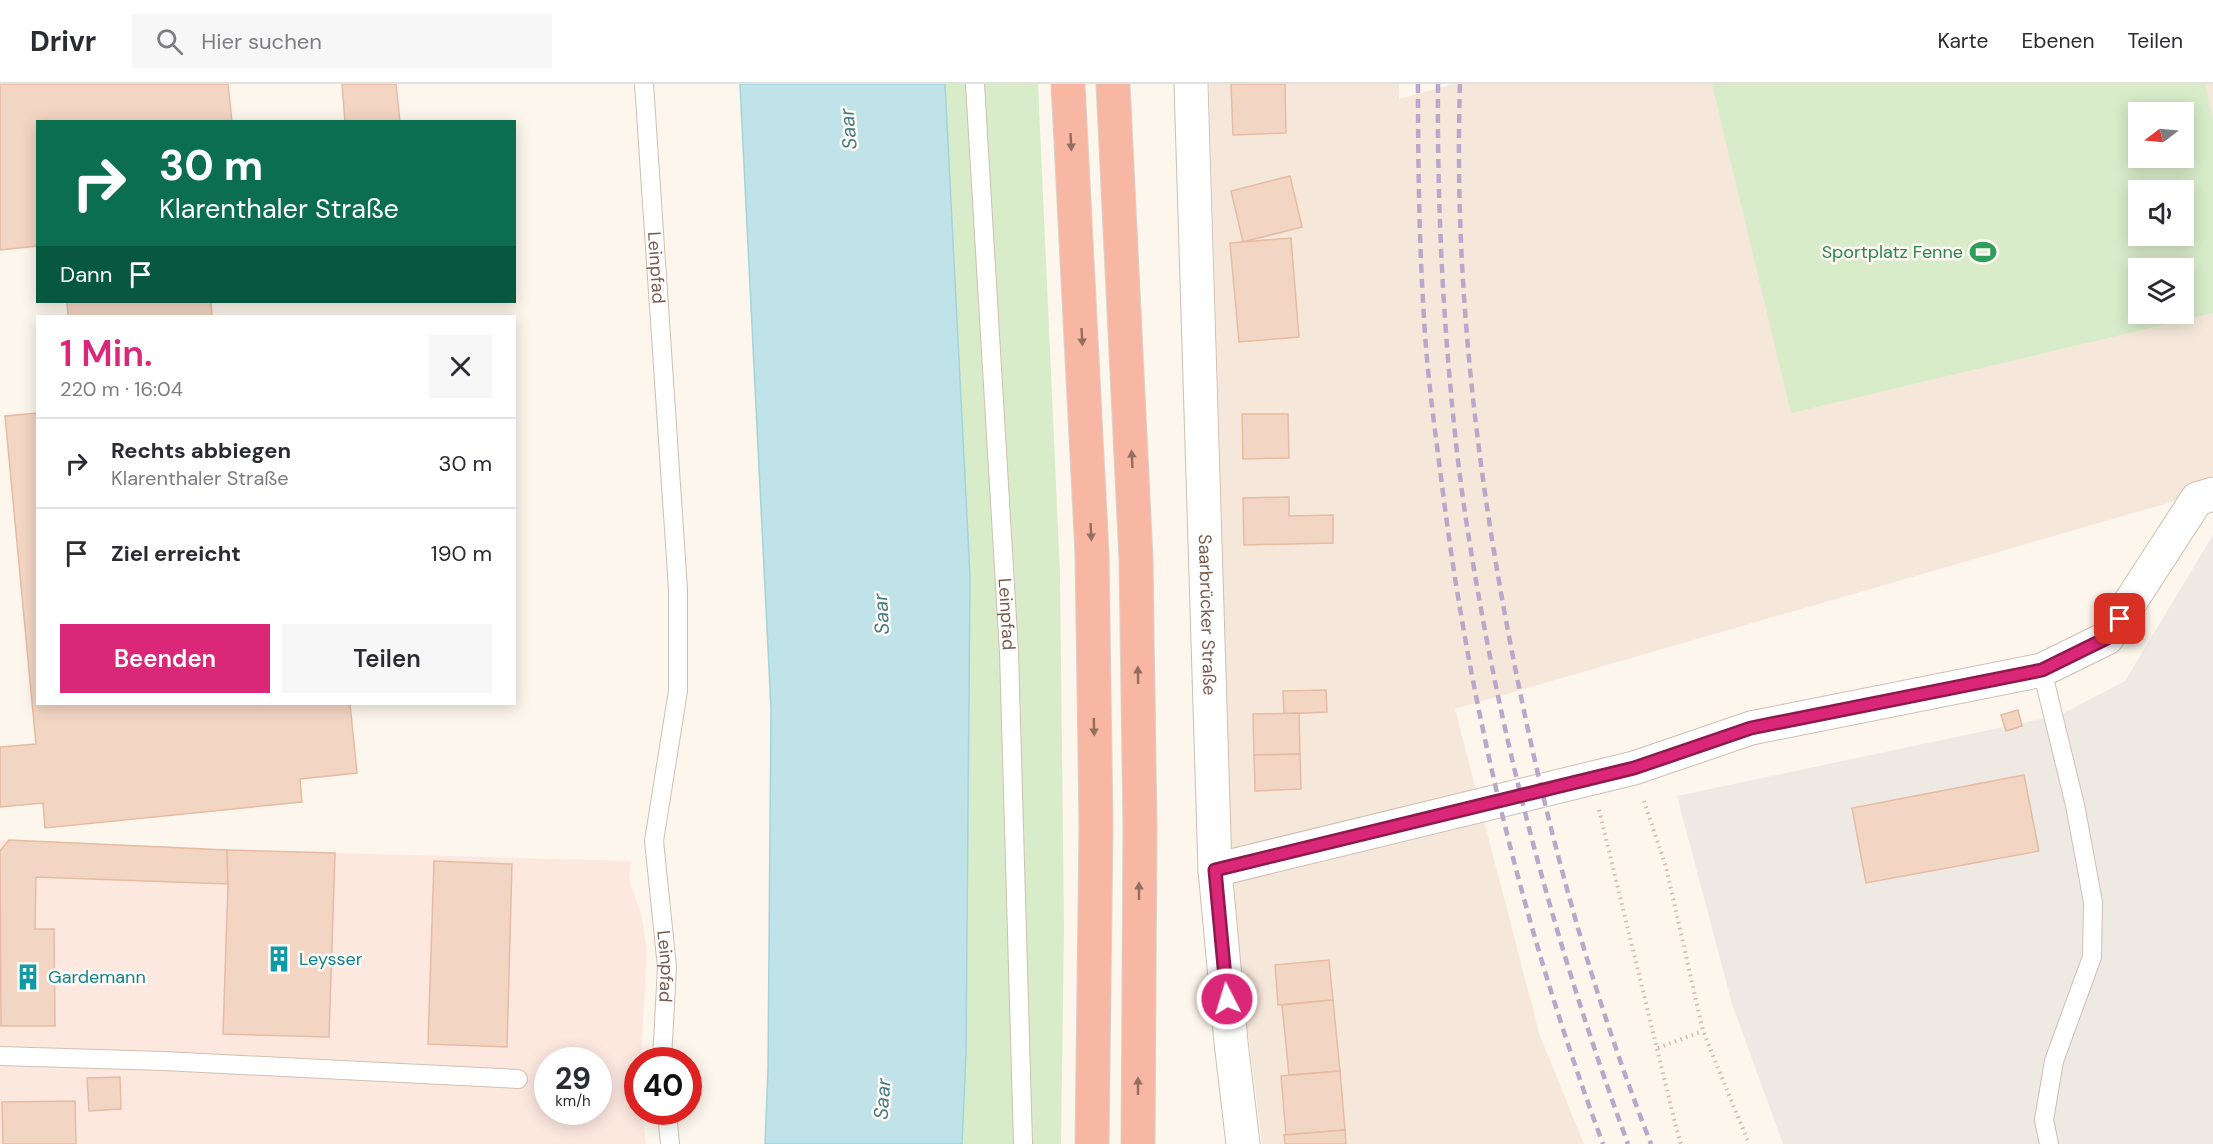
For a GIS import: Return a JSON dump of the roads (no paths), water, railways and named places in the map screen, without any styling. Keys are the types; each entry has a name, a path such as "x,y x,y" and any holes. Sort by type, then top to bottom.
{"highway":[{"path":"1068,84 1092,554 1096,825 1092,1144"},
{"path":"1113,84 1136,559 1140,826 1138,1144"}],"street":[{"name":"Saarbrücker Straße","path":"1191,84 1215,870 1231,1042 1244,1144"},
{"path":"1215,870 1634,768 1751,728 2042,670 2107,638 2197,499 2213,494"}],"lane":[{"name":"Leinpfad","path":"644,84 678,589 678,691 654,841 667,967 663,1047"},
{"name":"Leinpfad","path":"975,84 1009,652 1023,1144"},
{"path":"2042,670 2075,805 2092,902 2092,957 2054,1060 2044,1120 2049,1144"},
{"path":"0,1056 164,1061 518,1079"},
{"path":"668,1125 670,1144"}],"water":[{"name":"Saar","path":"740,84 945,84 970,576 966,1054 962,1144 765,1144 768,1069 771,709"}],"railway":[{"path":"1418,84 1420,230 1427,360 1454,569 1468,653 1484,737 1525,901 1548,983 1603,1144"},
{"path":"1438,84 1444,308 1461,484 1481,609 1509,745 1543,880 1583,1013 1628,1144"},
{"path":"1460,84 1460,221 1469,359 1485,495 1508,631 1535,762 1568,891 1606,1018 1651,1144"}],"place":[{"name":"Sportplatz Fenne","path":"1983,252"},
{"name":"Leysser","path":"279,959"},
{"name":"Gardemann","path":"28,977"}]}
